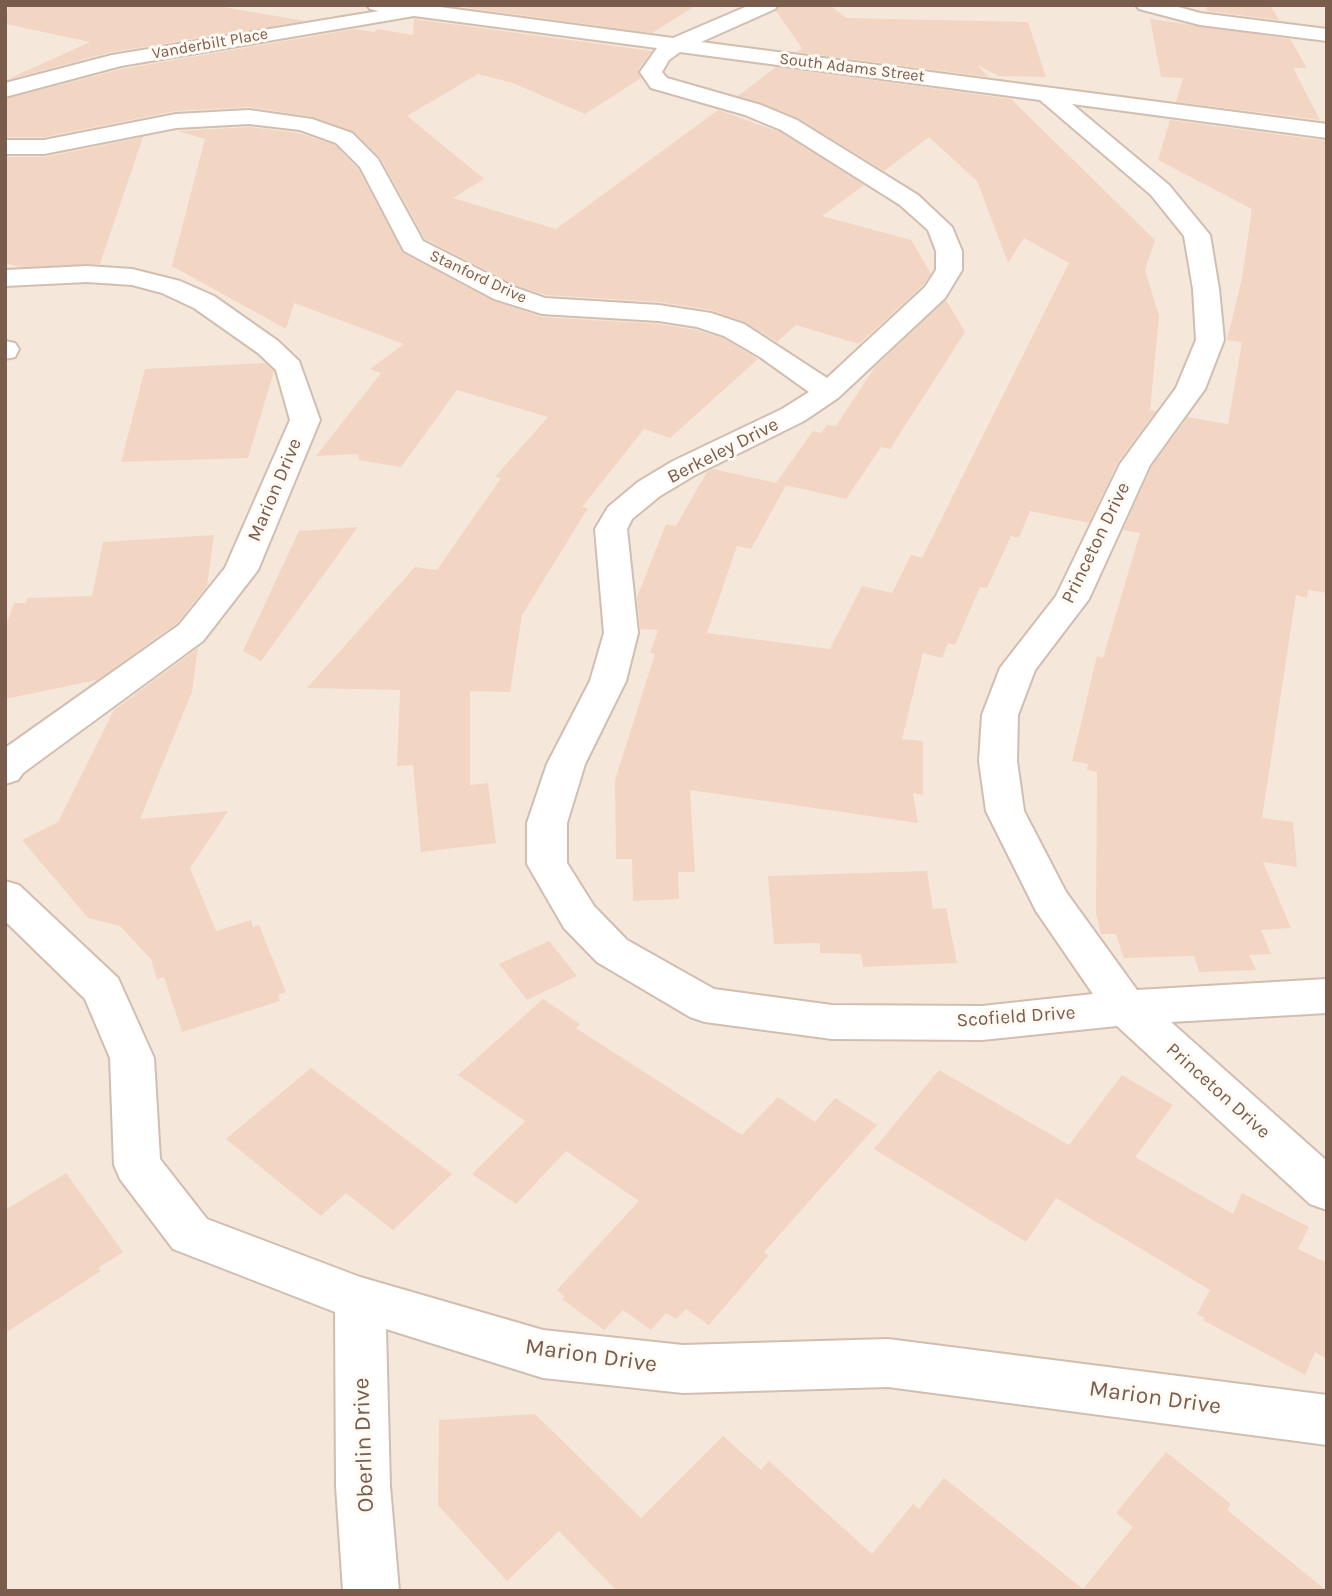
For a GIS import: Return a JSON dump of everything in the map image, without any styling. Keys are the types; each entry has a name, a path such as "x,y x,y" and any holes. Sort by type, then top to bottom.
{"street":[{"name":"South Adams Street","path":"377,5 1327,131"},
{"path":"675,45 768,5"},
{"path":"1146,5 1200,19 1327,35"},
{"name":"Vanderbilt Place","path":"5,90 120,60 418,11"},
{"name":"Berkeley Drive","path":"675,45 660,55 651,72 659,83 753,110 789,125 909,201 939,227 949,250 949,270 935,292 828,392 793,415 684,468 649,489 619,514 611,529 621,634 608,681 566,764 547,823 547,864 579,917 612,951 705,1005"},
{"name":"Princeton Drive","path":"1047,94 1160,190 1196,235 1206,289 1210,340 1190,389 1135,464 1072,599 1018,668 1000,715 998,761 1005,811 1050,900 1126,1008 1327,1190"},
{"name":"Stanford Drive","path":"5,147 44,147 176,121 249,117 304,124 344,138 370,164 413,246 492,287 542,306 659,313 701,319 734,330 761,345 828,392"},
{"name":"Marion Drive","path":"5,278 87,274 132,277 170,287 204,302 268,347 289,367 305,419 241,570 191,633 9,764 5,771"},
{"name":"Marion Drive","path":"5,896 103,990 132,1058 137,1165 190,1234 360,1299 543,1354 684,1369 888,1363 1327,1420"},
{"name":"Scofield Drive","path":"705,1005 832,1022 982,1023 1126,1008 1327,996"},
{"name":"Oberlin Drive","path":"360,1299 363,1486 371,1591"}],"shaded area":[{"path":"5,5 1327,5 1327,1591 5,1591"}],"building":[{"path":"8,5 212,5 305,21 112,52 6,80 90,42 6,24"},
{"path":"447,5 697,5 652,33"},
{"path":"780,5 830,5 846,18 1028,22 1046,77 999,76 977,65 989,77 797,52 802,48 776,11"},
{"path":"1206,5 1270,5 1279,20 1207,11"},
{"path":"414,19 652,51 638,70 641,78 585,114 513,83 478,74 407,116 484,179 453,198 556,229 718,110 780,132 864,185 822,216 911,240 931,274 923,285 859,344 796,325 777,342 745,322 711,310 659,302 546,295 515,285 425,239 380,157 353,131 313,117 249,107 176,111 44,137 5,137 5,99 122,69 355,29 374,32 378,29 413,35"},
{"path":"1150,19 1290,39 1307,68 1293,68 1320,120 1176,102 1183,78 1161,77"},
{"path":"776,67 1011,99 1155,240 1145,270 1159,316 1150,410 1156,411 1118,462 1089,523 1030,511 1019,538 1011,536 987,588 980,587 955,645 948,643 942,658 923,653 902,739 923,741 923,795 913,793 918,823 690,790 695,872 678,872 679,899 633,901 632,859 616,859 615,780 655,654 650,653 658,630 640,629 637,597 666,524 676,526 707,472 713,469 786,485 751,549 737,546 707,633 830,649 862,586 892,593 911,555 922,558 1069,263 1024,238 1008,263 977,181 929,137 884,171 798,118 738,96"},
{"path":"1170,120 1327,141 1327,593 1308,590 1307,598 1296,595 1262,818 1293,822 1297,867 1263,862 1291,928 1261,930 1271,954 1249,955 1256,970 1199,972 1194,956 1124,958 1116,934 1101,934 1096,914 1097,772 1087,770 1088,764 1072,761 1097,656 1103,658 1140,533 1123,530 1152,466 1188,417 1228,424 1242,342 1227,340 1242,278 1252,209 1158,160"},
{"path":"249,127 299,133 335,145 358,169 403,253 493,301 542,317 659,324 696,330 723,338 758,359 670,438 644,429 582,507 588,508 522,615 510,692 470,691 470,785 488,783 496,843 421,852 413,765 397,766 400,690 307,688 415,567 437,570 501,478 495,477 548,417 457,390 401,467 359,460 358,454 316,456 381,373 370,369 404,344 294,303 286,329 172,266 205,139 178,131"},
{"path":"143,137 100,264 21,267 5,263 5,157 45,157"},
{"path":"946,300 965,332 890,449 881,447 846,499 776,483 813,431 821,433 827,425 836,426 875,367"},
{"path":"265,363 274,371 248,458 121,462 145,369"},
{"path":"358,527 261,661 243,651 299,531"},
{"path":"214,535 207,586 177,623 97,680 5,699 5,629 14,603 26,603 27,598 92,596 103,542"},
{"path":"198,648 192,692 140,819 228,811 190,868 216,931 251,920 253,927 259,925 286,992 278,995 280,1001 182,1032 164,977 157,979 151,959 120,926 88,918 22,840 58,822 114,710"},
{"path":"927,871 933,909 946,908 957,963 863,967 861,954 820,953 820,943 774,944 768,876"},
{"path":"549,941 577,976 527,1000 499,964"},
{"path":"543,999 580,1024 576,1028 742,1135 778,1097 815,1122 835,1098 877,1125 764,1252 769,1255 709,1325 686,1309 676,1319 666,1313 651,1330 623,1310 604,1330 562,1299 565,1297 557,1290 639,1201 566,1151 516,1204 472,1174 525,1121 458,1075"},
{"path":"311,1068 452,1174 393,1230 346,1193 321,1216 226,1139"},
{"path":"939,1070 1069,1145 1122,1075 1173,1105 1135,1157 1233,1214 1242,1193 1309,1227 1298,1249 1327,1263 1327,1359 1315,1352 1305,1375 1203,1320 1205,1318 1197,1314 1210,1290 1056,1198 1026,1242 874,1149"},
{"path":"66,1173 123,1252 98,1268 101,1271 5,1333 5,1210"},
{"path":"535,1414 641,1518 723,1436 761,1470 769,1461 872,1554 913,1504 919,1509 944,1478 1083,1589 1133,1527 1116,1513 1166,1452 1231,1504 1227,1510 1327,1591 617,1591 559,1531 507,1581 438,1505 439,1420"}]}
